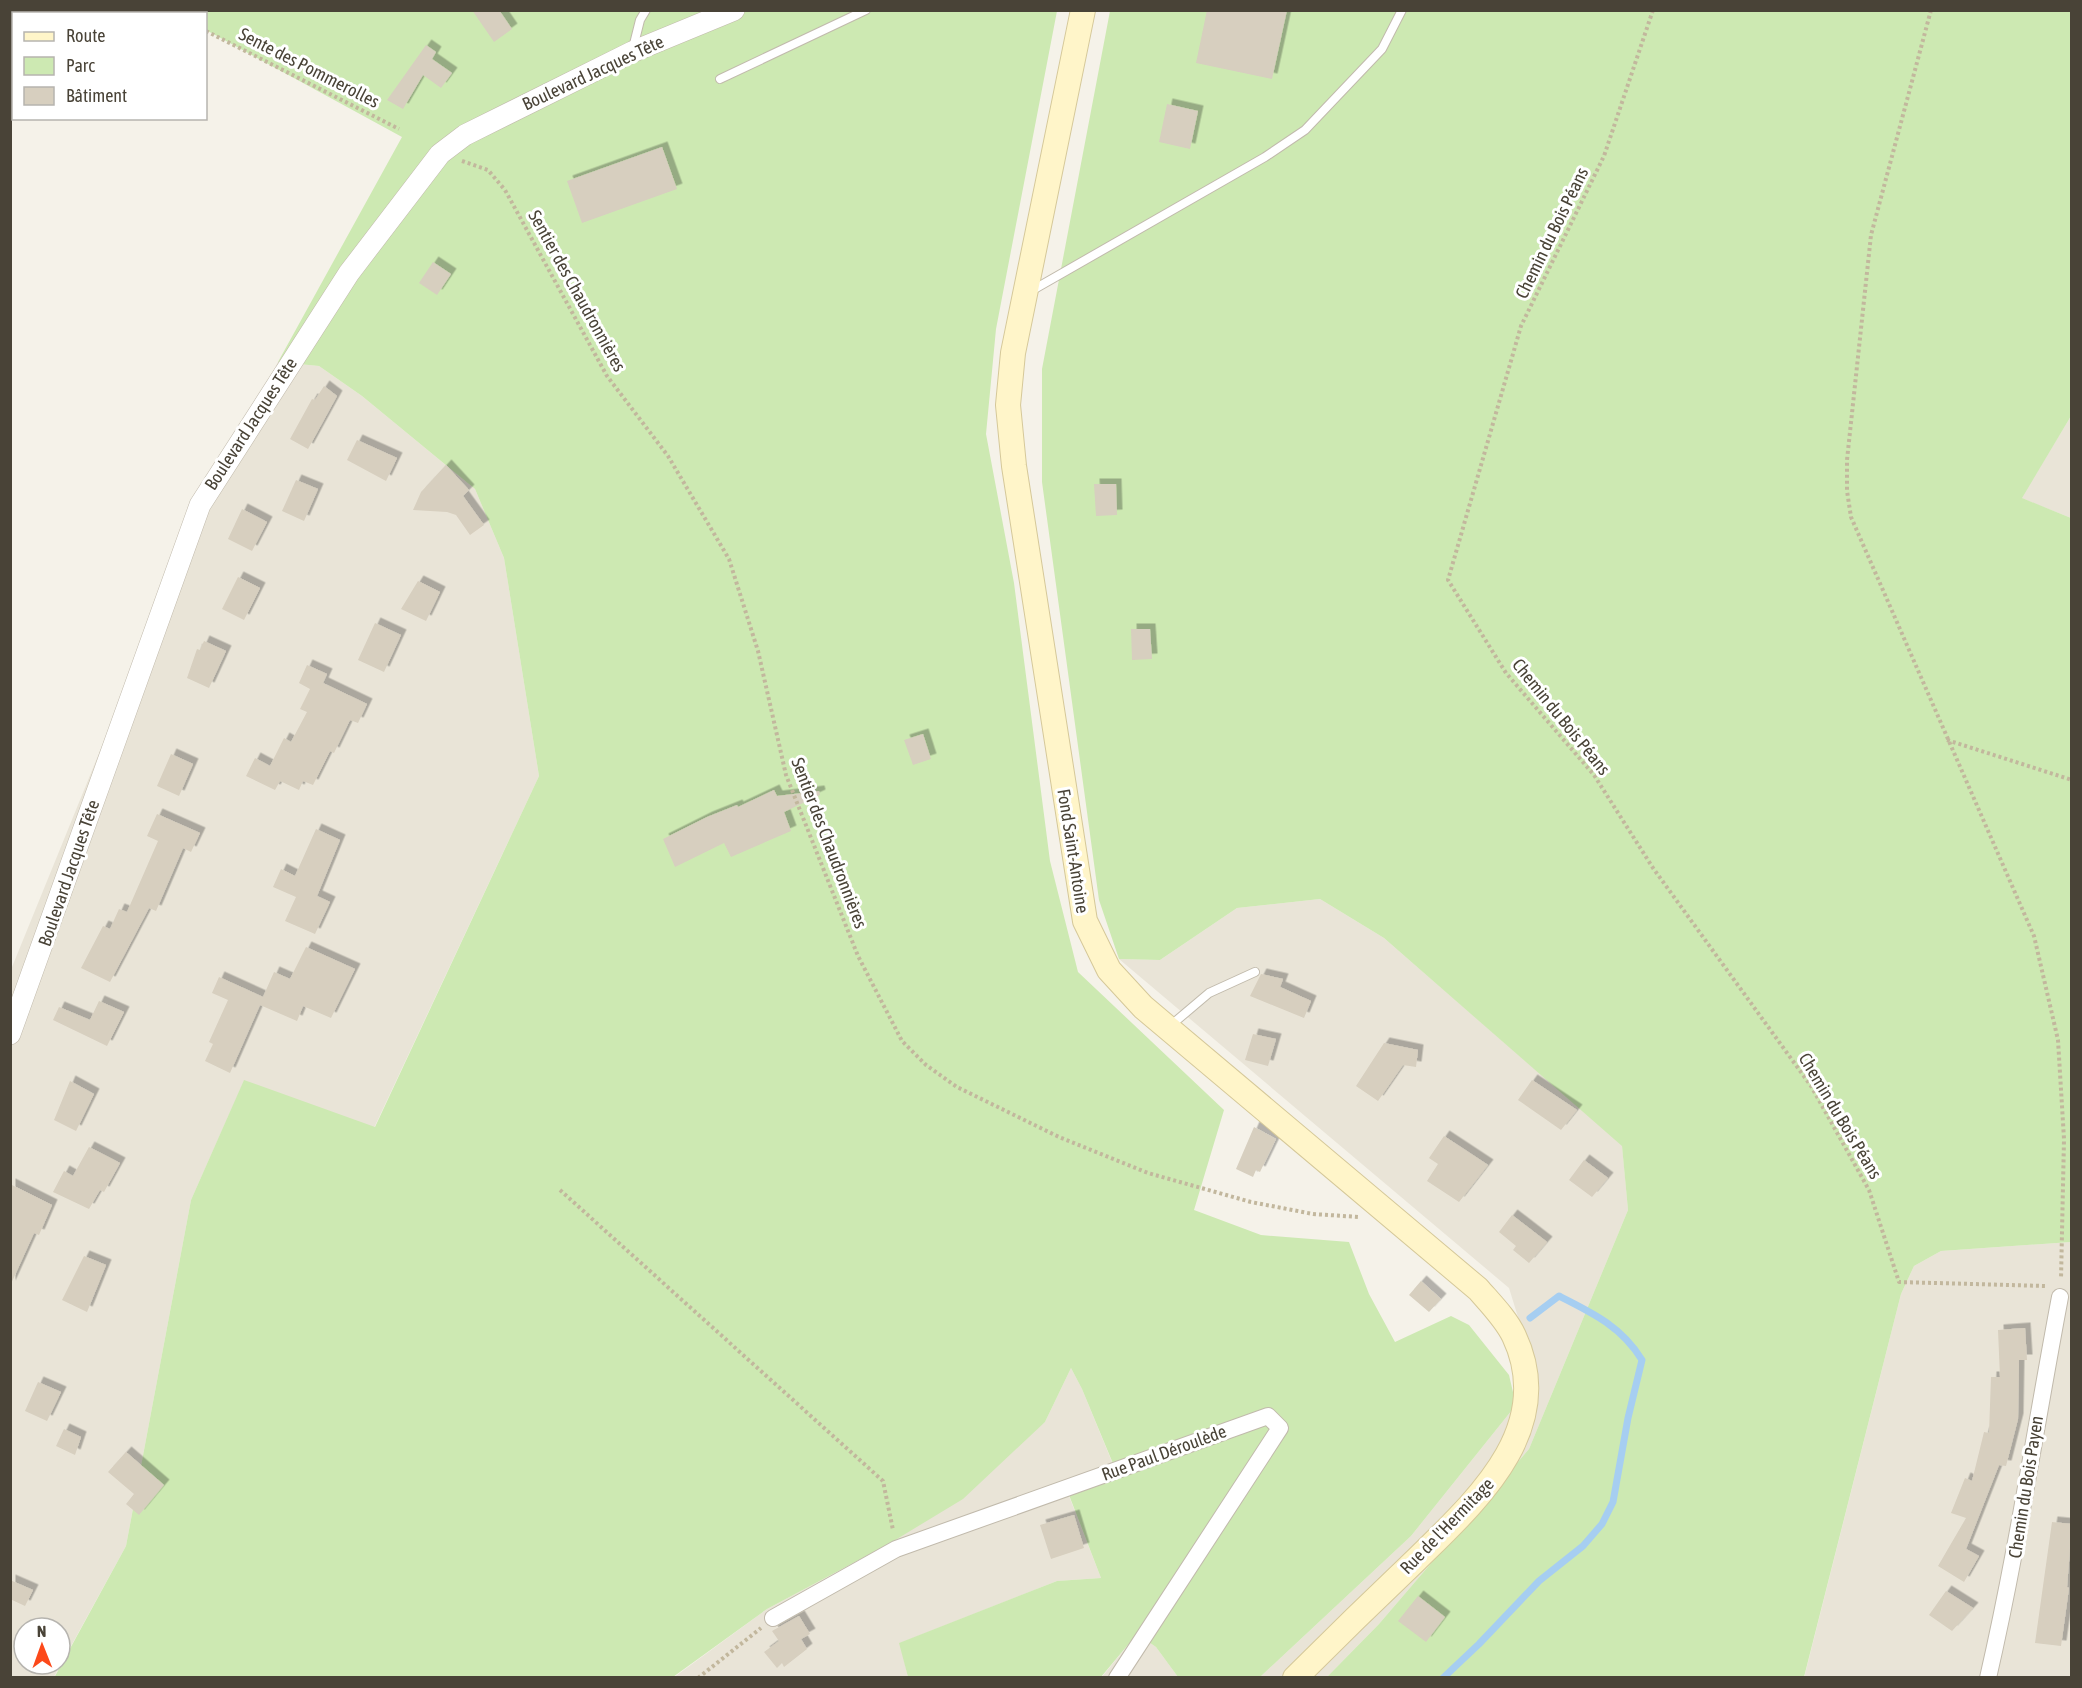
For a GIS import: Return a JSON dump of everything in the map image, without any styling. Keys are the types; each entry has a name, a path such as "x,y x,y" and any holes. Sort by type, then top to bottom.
{"main road":[{"name":"Fond Saint-Antoine","path":"1083,10 1010,375 1010,431 1084,921 1118,982 1168,1028 1390,1213"},
{"name":"Rue de l'Hermitage","path":"1295,1677 1483,1492 1510,1454 1523,1415 1524,1379 1514,1336 1478,1289 1390,1213"}],"street":[{"name":"Boulevard Jacques Tête","path":"13,1022 200,505 349,273 440,154 465,135 632,52 734,10"},
{"name":"Chemin du Bois Payen","path":"1988,1677 2011,1581 2057,1290"},
{"name":"Rue Paul Déroulède","path":"773,1618 896,1549 1268,1416 1280,1428 1117,1677"}],"lane":[{"path":"632,52 640,20 646,10"},
{"path":"720,79 866,10"},
{"path":"1025,294 1265,157 1305,130 1382,49 1402,10"},
{"path":"1168,1028 1209,993 1255,972"}],"path":[{"name":"Chemin du Bois Péans","path":"1653,10 1604,156 1521,326 1448,580 1506,673 1594,775 1653,868 1811,1086 1869,1190 1899,1282 2057,1290"},
{"path":"1931,10 1871,235 1847,460 1847,491 1851,517 2034,936 2058,1040 2064,1139 2057,1290"},
{"name":"Sente des Pommerolles","path":"207,33 399,129"},
{"name":"Sentier des Chaudronnières","path":"440,154 488,170 506,190 607,376 668,456 729,559 758,651 786,775 858,956 902,1041 926,1065 957,1087 1059,1137 1148,1173 1251,1202 1313,1214 1354,1218 1390,1213"},
{"path":"1947,740 2072,780"},
{"path":"560,1190 883,1481 896,1549"},
{"path":"698,1677 773,1618"}],"shaded area":[{"path":"278,362 319,366 362,396 475,489 504,558 539,776 374,1128 244,1081 191,1200 126,1546 72,1644 72,1616 12,1616 12,1676 54,1677 11,1677 10,972 200,505"},
{"path":"2071,416 2071,518 2021,498"},
{"path":"1320,899 1384,938 1622,1145 1628,1210 1529,1449 1379,1624 1327,1677 1260,1677 1411,1536 1516,1405 1532,1362 1509,1288 1119,959 1160,960 1237,908"},
{"path":"2071,1242 2071,1677 1804,1678 1901,1294 1914,1266 1941,1251"},
{"path":"1071,1368 1119,1479 1069,1496 1101,1578 1057,1581 900,1643 908,1677 673,1678 767,1609 887,1545 1045,1422"},
{"path":"1137,1634 1156,1647 1178,1677 1101,1678"}],"green space":[{"path":"169,11 1057,11 996,329 986,434 1014,583 1050,861 1078,972 1224,1110 1194,1210 1261,1235 1349,1242 1369,1294 1395,1342 1451,1316 1469,1325 1509,1375 1516,1405 1411,1536 1260,1677 1178,1677 1156,1647 1137,1634 1101,1677 908,1677 899,1643 1057,1581 1101,1578 1069,1495 1119,1478 1071,1368 1045,1422 963,1499 887,1545 767,1609 673,1677 54,1678 55,1676 72,1676 72,1645 126,1546 191,1200 244,1080 375,1127 539,776 504,558 475,489 362,396 319,366 278,362 402,137 207,31 207,12"},
{"path":"1110,11 2071,11 2071,416 2022,498 2071,518 2071,1242 1941,1251 1914,1266 1901,1294 1804,1677 1327,1677 1379,1624 1529,1449 1628,1210 1622,1146 1384,938 1320,899 1237,908 1160,960 1119,959 1099,900 1042,482 1042,369"}],"building":[{"path":"472,10 499,10 512,29 494,42"},
{"path":"1207,10 1287,10 1272,79 1196,63"},
{"path":"426,45 436,52 432,59 452,73 441,88 423,75 403,109 387,100"},
{"path":"1167,104 1198,111 1190,149 1159,142"},
{"path":"662,147 677,189 582,223 567,181"},
{"path":"433,262 451,274 437,295 419,283"},
{"path":"324,386 337,396 308,449 290,439 312,399 315,400"},
{"path":"357,440 397,458 386,481 347,460"},
{"path":"446,465 469,490 463,496 484,525 470,535 456,515 447,512 413,510 421,492"},
{"path":"296,480 318,489 304,521 282,511"},
{"path":"1094,484 1116,484 1117,515 1096,516"},
{"path":"242,509 267,522 252,551 228,539"},
{"path":"238,577 260,588 244,620 222,609"},
{"path":"418,581 440,592 426,621 401,609"},
{"path":"375,623 401,635 384,672 358,660"},
{"path":"1131,629 1150,629 1152,659 1132,660"},
{"path":"204,641 226,651 209,688 187,678 197,649 200,650"},
{"path":"307,665 327,674 323,683 367,704 358,723 350,720 334,753 330,751 313,785 303,781 299,790 280,781 275,790 246,776 255,758 270,766 284,738 291,742 307,712 300,709 310,689 299,683"},
{"path":"923,734 931,759 913,765 904,740"},
{"path":"171,754 193,764 179,796 157,786"},
{"path":"774,790 777,796 819,791 820,795 784,812 791,831 731,857 724,843 675,867 663,839 707,817 737,805 738,807"},
{"path":"157,814 200,833 191,852 183,848 156,911 149,908 110,982 81,968 103,926 110,929 119,909 127,912 158,841 147,836"},
{"path":"316,829 340,840 317,896 330,902 315,934 285,921 296,897 273,887 281,869 295,876"},
{"path":"306,947 355,969 331,1018 303,1006 297,1021 260,1005 230,1073 205,1061 213,1044 209,1042 228,1000 212,993 219,977 263,997 274,972 290,979"},
{"path":"1261,974 1283,979 1280,987 1311,1001 1304,1018 1250,996"},
{"path":"99,1001 124,1012 107,1046 53,1020 59,1007 90,1020"},
{"path":"1253,1034 1276,1039 1268,1066 1245,1060"},
{"path":"1384,1043 1418,1050 1416,1067 1403,1065 1378,1101 1356,1086"},
{"path":"1532,1080 1577,1110 1561,1130 1518,1100"},
{"path":"70,1081 94,1094 76,1131 54,1120"},
{"path":"1254,1127 1276,1139 1260,1172 1256,1170 1253,1177 1236,1169"},
{"path":"1444,1136 1488,1165 1459,1202 1427,1181 1438,1164 1429,1158"},
{"path":"89,1147 120,1163 104,1192 100,1190 89,1209 53,1192 64,1171 73,1176"},
{"path":"1584,1160 1608,1178 1592,1197 1569,1180"},
{"path":"10,1184 52,1205 39,1235 34,1233 10,1286"},
{"path":"1512,1215 1547,1242 1529,1263 1513,1250 1516,1246 1499,1232"},
{"path":"84,1256 106,1265 87,1312 62,1300"},
{"path":"1421,1281 1441,1299 1429,1312 1409,1295"},
{"path":"2025,1328 2027,1360 2019,1360 2018,1419 2006,1466 1999,1465 1966,1549 1979,1556 1964,1582 1938,1566 1966,1518 1951,1513 1965,1478 1972,1481 1984,1432 1989,1433 1991,1377 2000,1377 1998,1330"},
{"path":"38,1382 61,1392 47,1421 25,1411"},
{"path":"64,1429 81,1437 75,1455 56,1446"},
{"path":"126,1452 164,1485 139,1515 126,1504 134,1494 108,1472"},
{"path":"1074,1515 1084,1548 1051,1559 1040,1525"},
{"path":"2052,1522 2072,1524 2067,1587 2069,1588 2061,1646 2035,1643"},
{"path":"10,1580 33,1590 25,1606 10,1599"},
{"path":"1946,1591 1973,1608 1952,1631 1929,1615"},
{"path":"1418,1596 1445,1617 1426,1642 1398,1621"},
{"path":"799,1616 810,1634 801,1639 807,1649 784,1667 782,1663 777,1668 764,1652 779,1641 772,1631"}],"waterway":[{"path":"1443,1678 1539,1581 1583,1546 1602,1524 1613,1502 1628,1418 1642,1360 1625,1338 1606,1322 1559,1296 1530,1318"}]}
